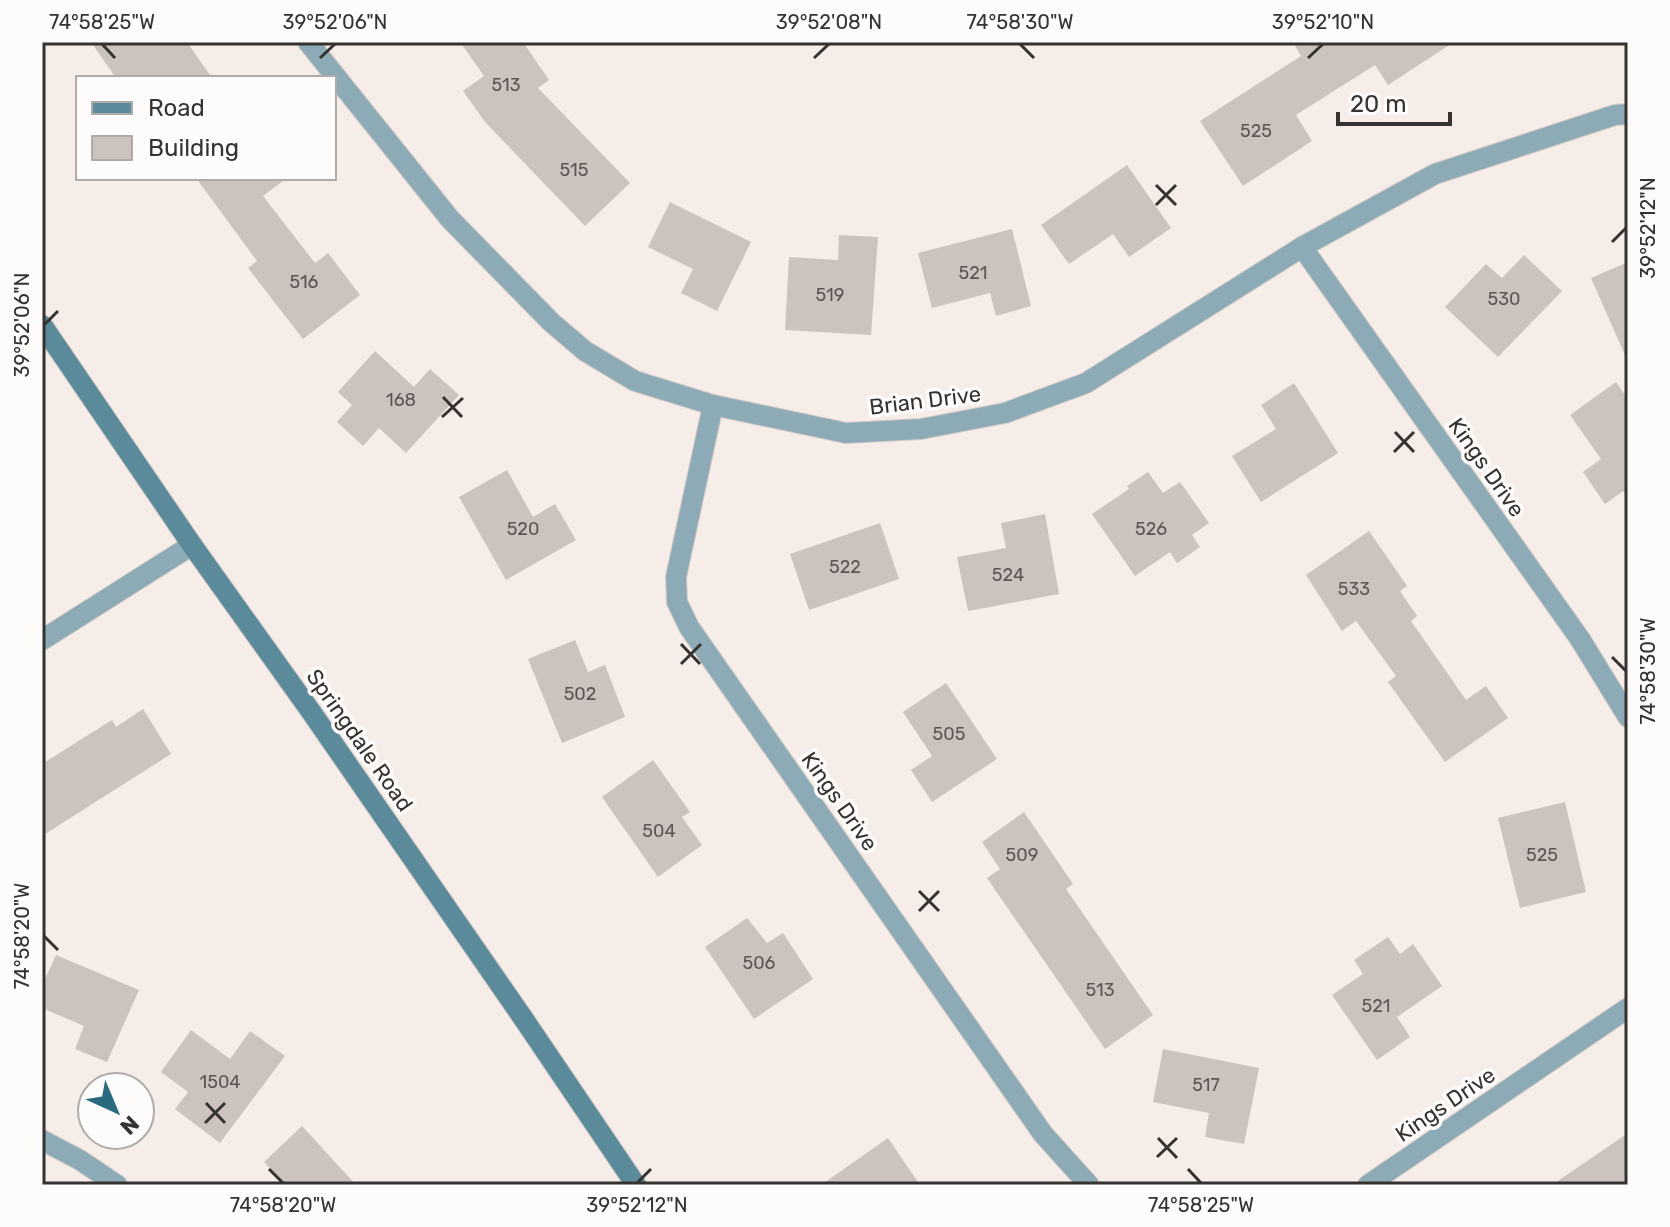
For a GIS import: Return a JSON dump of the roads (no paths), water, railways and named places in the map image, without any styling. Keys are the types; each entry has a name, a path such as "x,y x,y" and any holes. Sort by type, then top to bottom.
{"main road":[{"name":"Springdale Road","path":"42,325 636,1185"}],"street":[{"name":"Brian Drive","path":"308,42 335,76"},
{"name":"Brian Drive","path":"336,77 450,219 551,322 585,351 635,381 713,405 846,433 921,429 1005,413 1086,383 1302,247 1435,174 1615,115 1628,114"},
{"name":"Kings Drive","path":"1302,247 1580,639 1628,717"},
{"name":"Kings Drive","path":"713,405 676,577 677,602 689,627 1043,1134 1089,1185"},
{"path":"42,640 192,545"},
{"name":"Kings Drive","path":"1368,1185 1628,1008"},
{"path":"42,1140 80,1160 117,1185"}]}
